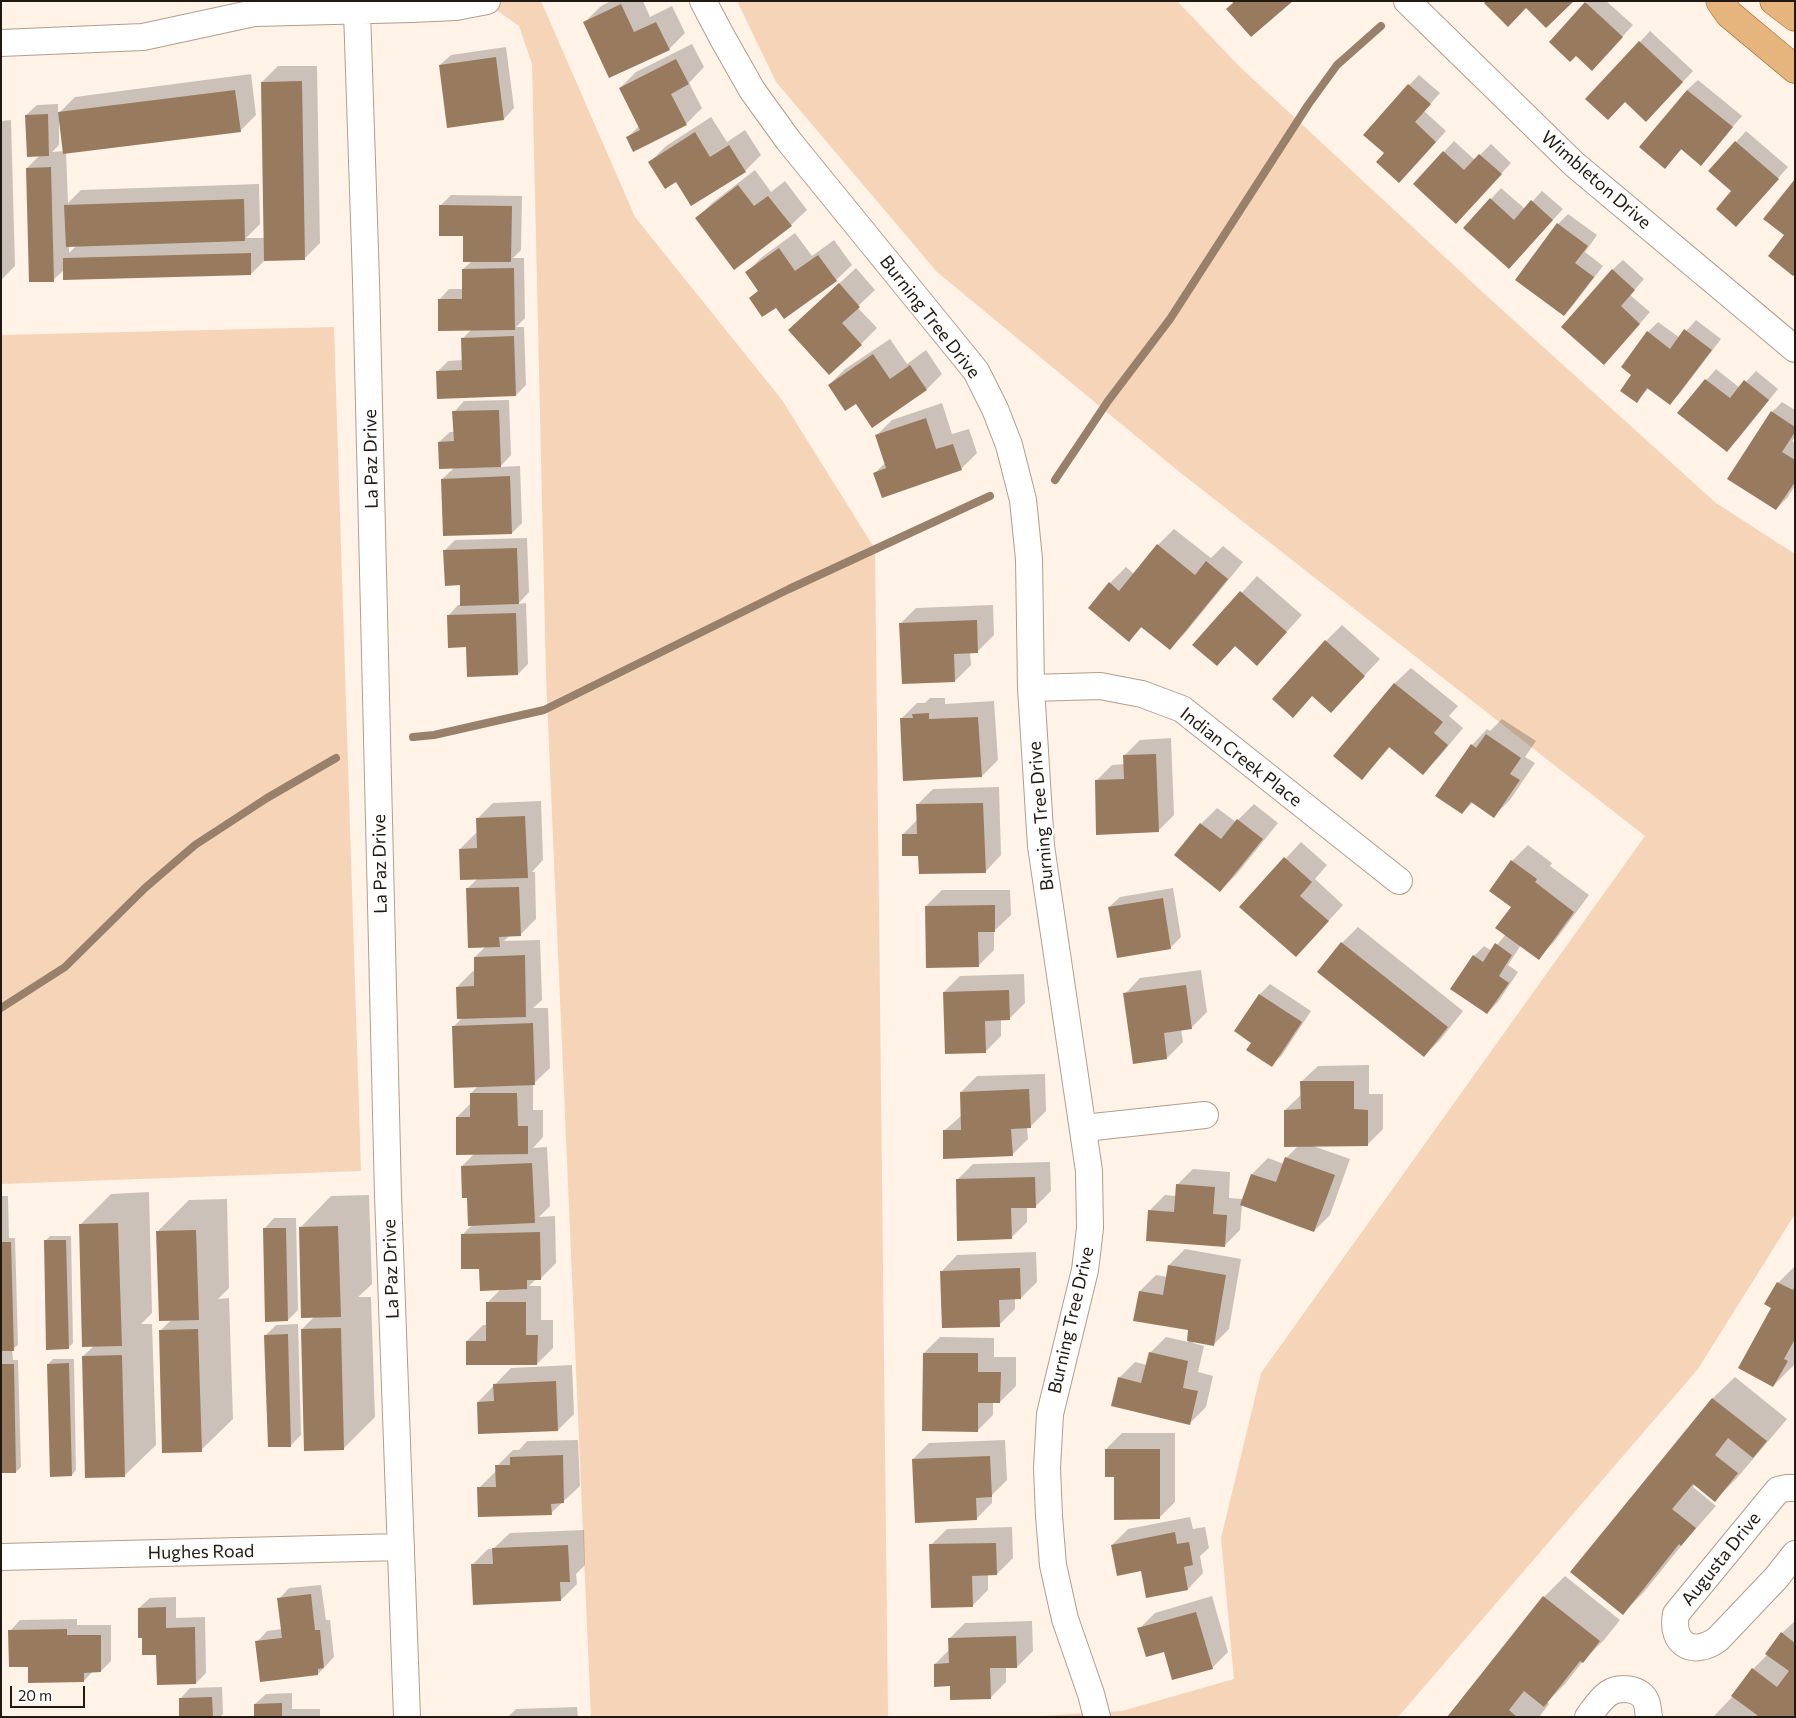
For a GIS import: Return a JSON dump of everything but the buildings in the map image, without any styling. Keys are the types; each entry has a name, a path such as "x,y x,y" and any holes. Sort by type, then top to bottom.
{"main road":[{"path":"1720,1 1729,14 1795,70"},
{"path":"1774,1 1795,17"}],"street":[{"path":"1,43 143,37 254,13 456,7 486,1"},
{"name":"Burning Tree Drive","path":"704,1 752,90 788,140 976,371 1010,445 1023,500 1029,559 1031,688 1041,846 1089,1171 1089,1236 1085,1270 1050,1414 1047,1468 1049,1516 1053,1565 1065,1619 1097,1717"},
{"name":"Wimbleton Drive","path":"1407,1 1574,164 1795,349"},
{"name":"La Paz Drive","path":"357,11 366,280 389,1205 407,1717"},
{"name":"Indian Creek Place","path":"1031,688 1100,686 1142,694 1182,709 1399,881"},
{"path":"1084,1128 1205,1115"},
{"name":"Augusta Drive","path":"1795,1488 1778,1490 1771,1498 1676,1614 1674,1623 1675,1633 1689,1647 1698,1648 1710,1645 1786,1585 1795,1554"},
{"name":"Hughes Road","path":"1,1557 401,1547"},
{"path":"1588,1717 1602,1698 1610,1692 1620,1689 1632,1690 1641,1695 1647,1702 1649,1717"}],"shaded area":[{"path":"484,1 541,1 635,217 782,400 875,549 888,1717 591,1717 546,676 532,64 519,26"},
{"path":"737,1 1177,1 1239,66 1489,298 1716,503 1795,554 1795,1214 1698,1369 1398,1717 1025,1717 1122,1711 1234,1679 1221,1538 1261,1373 1645,836 1177,470 937,272 776,82"},
{"path":"334,327 361,1171 1,1184 1,335"}],"waterway":[{"path":"1055,480 1108,401 1170,319 1308,105 1337,65 1381,26"},
{"path":"413,737 434,735 544,710 789,589 990,496"},
{"path":"1,1008 65,967 145,888 195,845 267,798 336,758"}]}
